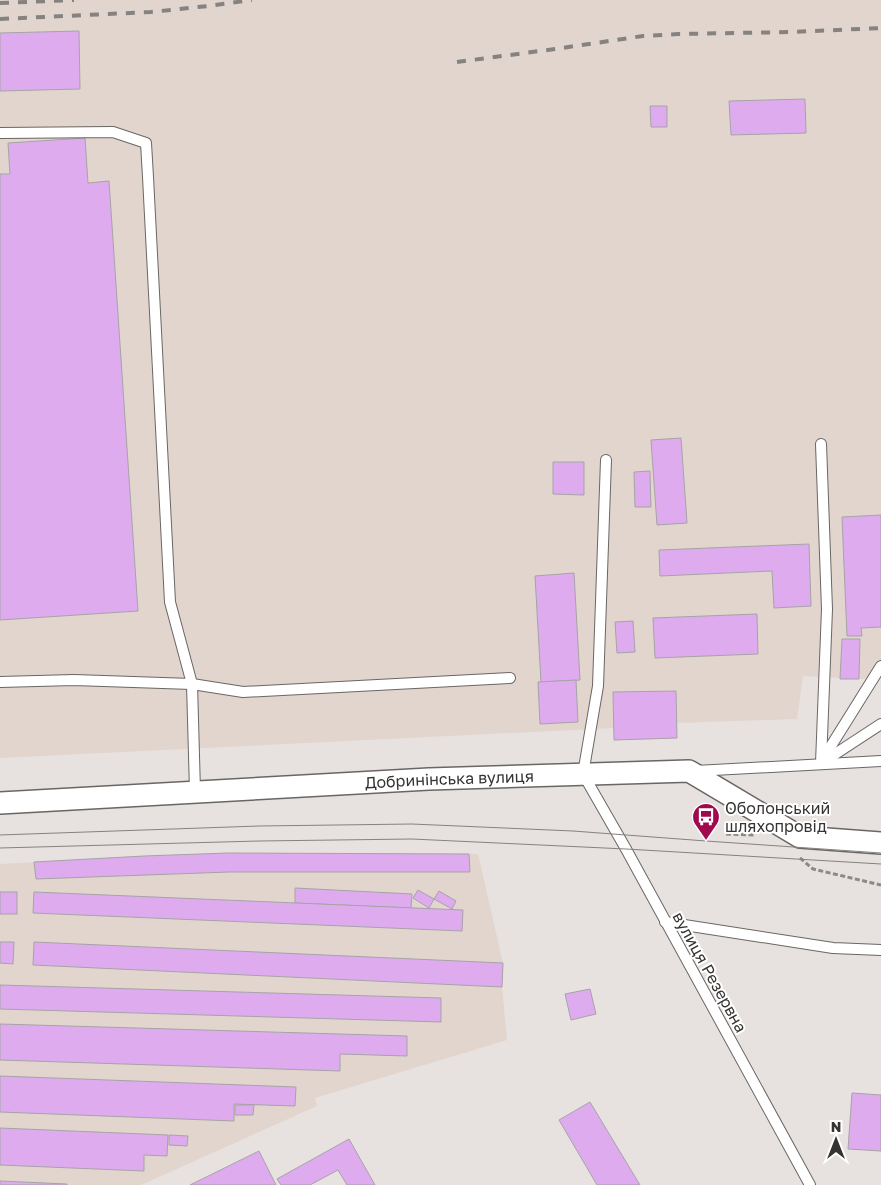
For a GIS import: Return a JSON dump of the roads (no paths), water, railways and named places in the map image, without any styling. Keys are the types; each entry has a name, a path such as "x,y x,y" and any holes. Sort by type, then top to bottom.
{"street":[{"name":"Добринінська вулиця","path":"0,802 429,779 688,771"},
{"path":"688,771 800,837 881,843"}],"lane":[{"path":"0,133 113,132 146,144 170,602 192,684 195,792"},
{"path":"821,444 827,609 821,763"},
{"path":"583,774 598,686 606,460"},
{"path":"821,763 881,666"},
{"path":"0,682 74,680 192,684 243,692 510,678"},
{"path":"821,763 881,724"},
{"path":"688,771 881,761"},
{"name":"вулиця Резервна","path":"583,774 810,1185"},
{"path":"665,922 833,948 881,950"}],"tram line":[{"path":"0,835 259,826 412,824 573,831 881,853"},
{"path":"0,848 412,839 881,864"}],"railway":[{"path":"0,3 74,0"},
{"path":"0,19 151,12 252,0"},
{"path":"457,62 643,36 881,28"}],"place":[{"name":"Оболонський шляхопровід","path":"706,841"}]}
